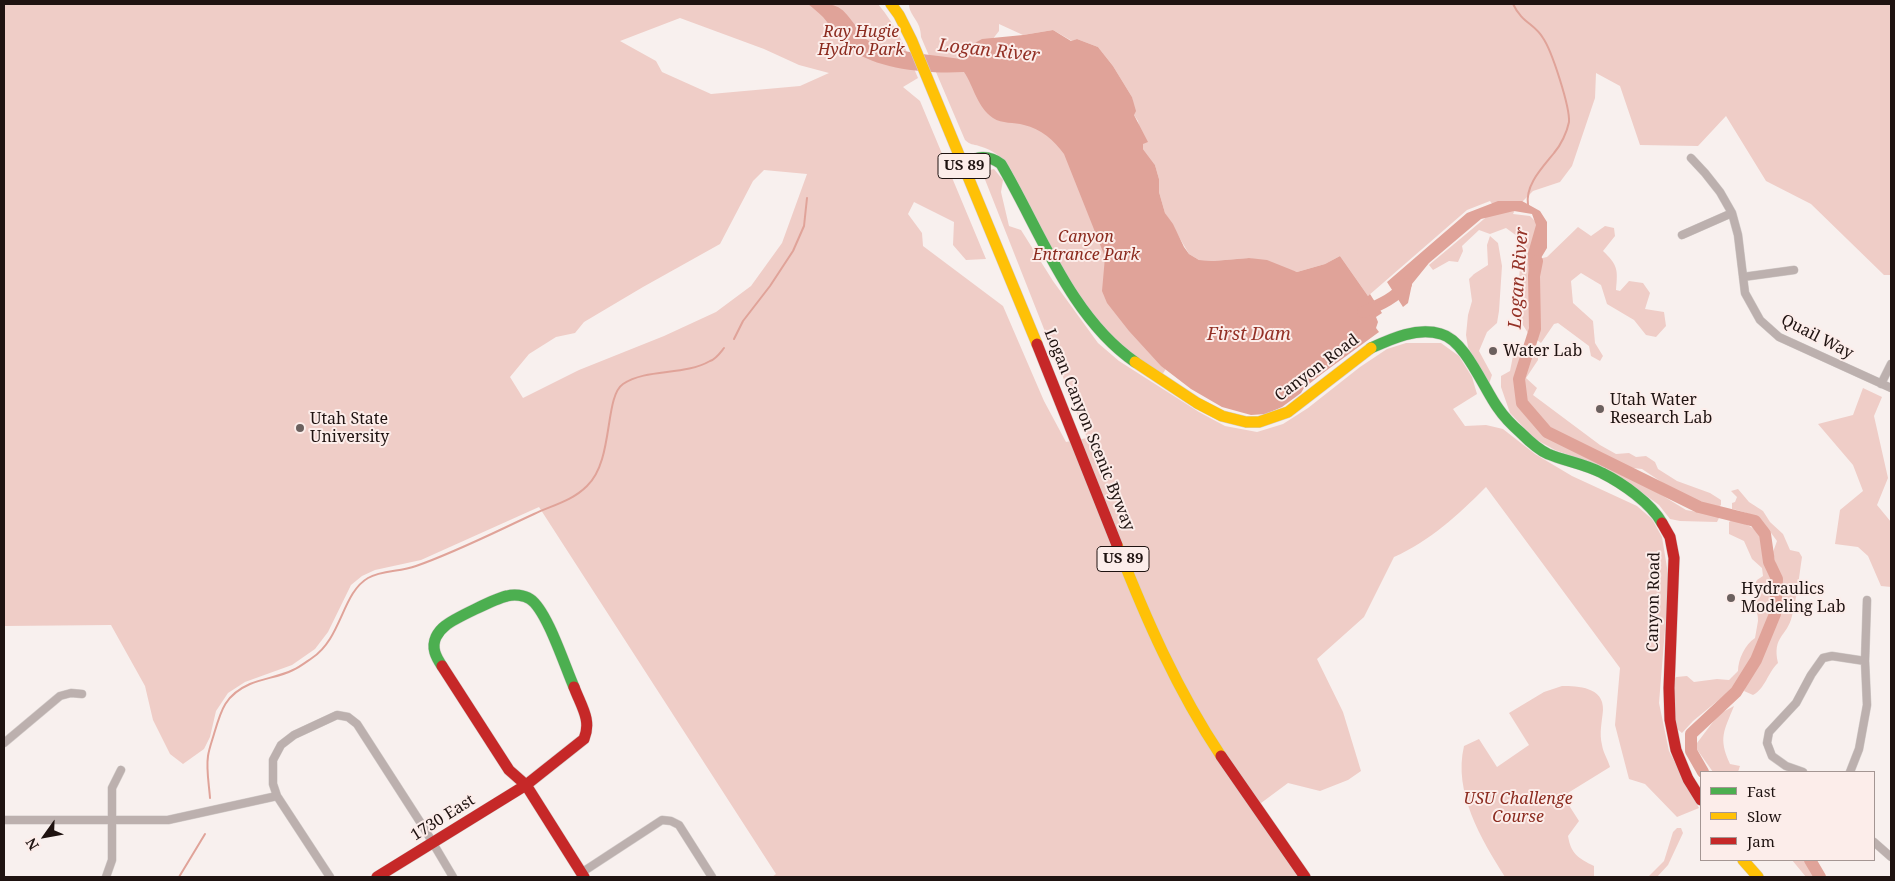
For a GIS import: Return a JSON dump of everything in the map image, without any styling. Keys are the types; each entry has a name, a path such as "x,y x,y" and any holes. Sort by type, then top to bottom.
{"street":[{"name":"Logan Canyon Scenic Byway","path":"891,4 899,15 928,78 1028,320 1136,592 1174,678 1212,743 1305,877"},
{"name":"Canyon Road","path":"963,163 982,156 989,156 1001,164 1068,287 1094,326 1114,347 1200,404 1225,418 1257,423 1274,419 1288,412 1366,350 1394,336 1419,332 1442,334 1469,358 1498,408 1521,434 1546,453 1601,472 1640,498 1659,517 1670,537 1674,558 1669,688 1670,720 1676,750 1688,779 1700,798"},
{"name":"Quail Way","path":"1690,158 1705,172 1720,192 1732,213 1738,236 1745,293 1760,320 1779,337 1891,388"},
{"path":"1682,235 1732,213"},
{"path":"1743,276 1794,270"},
{"path":"1881,384 1891,364"},
{"name":"1730 East","path":"376,877 432,844 526,785 540,776 584,739 588,729 587,719 543,613 530,599 518,595 507,596 441,627 436,634 433,647 436,657 509,770 526,785"},
{"path":"1850,771 1859,749 1867,705 1865,661 1867,600"},
{"path":"1801,771 1786,766 1772,756 1767,743 1769,732 1796,703 1811,675 1823,658 1832,656 1865,661"},
{"path":"4,743 60,696 82,694"},
{"path":"330,877 278,796 274,784 273,760 281,745 294,735 337,715 348,717 357,724 453,877"},
{"path":"106,877 112,860 112,788 121,770"},
{"path":"526,785 582,875 662,820 671,821 679,825 712,877"},
{"path":"4,820 168,820 278,796"},
{"path":"1875,843 1891,857"},
{"path":"1744,861 1758,877"}],"green space":[{"name":"Utah State University","path":"4,4 878,4 896,30 918,78 903,87 920,101 986,259 966,260 953,245 954,222 914,202 908,214 922,233 923,246 1003,306 1044,401 1066,442 1087,438 984,177 986,171 994,169 1003,180 1001,192 1009,226 1021,230 1053,281 1098,343 1119,361 1199,412 1225,426 1257,432 1283,424 1308,408 1360,367 1387,349 1406,343 1441,343 1459,356 1472,377 1477,394 1453,409 1465,426 1486,425 1503,429 1535,454 1572,476 1637,506 1652,519 1662,537 1669,580 1659,703 1669,751 1699,808 1677,817 1645,784 1629,779 1615,725 1620,668 1486,487 1465,508 1432,535 1394,557 1364,617 1317,659 1343,712 1361,771 1348,780 1320,791 1288,783 1253,809 1298,877 772,877 776,874 539,507 421,560 375,570 362,576 351,585 328,632 315,649 292,665 245,682 228,693 216,711 210,737 204,749 183,764 170,754 153,720 145,686 111,625 4,626","holes":["680,18 764,49 799,65 829,73 800,86 711,94 662,72 656,61 620,41","764,170 807,174 782,243 751,286 716,312 664,336 579,370 523,398 510,377 529,354 556,337 575,333 584,322 720,244 753,181"]},
{"name":"Canyon Entrance Park","path":"909,4 1891,4 1891,275 1884,275 1811,204 1766,181 1726,116 1698,146 1640,145 1620,86 1596,73 1595,98 1572,166 1560,182 1533,191 1516,208 1513,214 1530,216 1538,224 1534,260 1547,257 1578,227 1591,236 1605,226 1614,228 1615,236 1603,251 1612,260 1616,268 1616,290 1620,291 1629,281 1643,283 1650,293 1645,309 1664,312 1666,326 1656,337 1646,335 1634,320 1607,304 1601,285 1581,273 1571,281 1573,303 1593,321 1595,343 1603,356 1600,361 1591,356 1589,346 1558,323 1554,324 1541,343 1528,333 1521,322 1525,292 1519,279 1522,245 1517,236 1506,228 1490,234 1479,230 1462,246 1463,251 1458,262 1449,261 1433,270 1429,265 1496,209 1490,201 1467,210 1368,296 1340,256 1325,264 1297,272 1249,258 1213,261 1199,260 1189,254 1165,213 1159,192 1159,179 1155,165 1143,149 1138,121 1134,115 1132,97 1113,66 1098,47 1077,39 1072,41 1053,30 1023,35 999,24 999,31 992,40 1059,135 1167,367 1162,375 1122,347 1095,319 1068,279 1005,162 989,150 970,144 965,140"},
{"path":"1490,236 1498,243 1502,266 1497,323 1487,332 1479,351 1492,375 1489,384 1468,347 1466,335 1468,315 1472,301 1469,279 1488,265 1487,245"},
{"path":"1522,345 1538,353 1538,360 1526,378 1537,388 1533,395 1600,445 1616,454 1629,453 1636,457 1646,456 1655,462 1658,469 1677,481 1710,493 1721,500 1721,505 1717,508 1702,506 1678,493 1642,469 1624,467 1591,449 1578,445 1577,450 1624,472 1686,510 1715,515 1719,518 1717,522 1670,519 1659,505 1640,491 1594,464 1555,450 1535,439 1510,413 1501,387 1501,376 1510,371 1514,351"},
{"path":"1863,388 1882,397 1874,416 1888,478 1877,505 1891,522 1891,587 1881,586 1868,556 1858,547 1835,544 1840,510 1863,491 1853,465 1818,424 1853,415"},
{"path":"1738,489 1749,502 1763,511 1770,522 1783,534 1790,550 1799,552 1802,557 1794,609 1790,623 1778,642 1778,663 1761,689 1753,695 1744,691 1749,675 1693,721 1682,733 1676,728 1673,681 1676,677 1687,676 1694,682 1717,679 1729,680 1738,671 1745,648 1755,638 1758,616 1754,602 1757,595 1762,591 1755,584 1763,576 1762,568 1752,559 1744,541 1729,534 1729,522 1732,520 1743,523 1757,532 1764,544 1769,570 1772,573 1777,569 1773,552 1777,541 1772,534 1758,519 1748,513 1732,509 1732,503 1735,502 1737,497 1731,491"},
{"name":"USU Challenge Course","path":"1562,686 1589,689 1595,692 1602,702 1601,741 1610,767 1563,796 1579,821 1568,836 1571,847 1576,855 1594,866 1594,877 1505,877 1487,847 1471,814 1462,781 1464,746 1479,739 1497,767 1529,745 1509,713 1544,692"},
{"path":"1734,706 1725,728 1723,741 1730,764 1740,766 1738,771 1712,771 1696,748 1697,743 1719,714"},
{"path":"1677,828 1681,828 1683,833 1668,865 1657,877 1648,877 1664,861 1673,832"},
{"path":"1793,861 1807,861 1815,873 1815,877 1806,877"}],"water":[{"name":"First Dam","path":"808,4 827,4 838,7 843,10 869,41 913,53 960,59 971,45 982,39 1053,30 1071,41 1077,39 1098,47 1113,66 1132,97 1136,111 1134,115 1148,142 1143,144 1143,149 1155,165 1159,179 1159,192 1165,213 1189,254 1199,260 1213,261 1249,258 1267,260 1297,272 1325,264 1340,256 1368,296 1370,294 1382,313 1376,317 1378,322 1376,328 1379,332 1323,373 1282,407 1266,414 1251,415 1222,407 1191,389 1161,366 1129,331 1107,303 1102,291 1105,257 1064,154 1056,144 1041,132 1030,127 993,118 979,103 964,72 905,69 875,62 862,56 850,49 823,17"},
{"path":"1498,201 1522,201 1540,211 1547,222 1547,248 1529,288 1528,253 1536,225 1532,214 1514,211 1481,219 1429,263 1412,284 1408,303 1403,307 1387,282 1467,213"}],"waterway":[{"path":"1513,4 1520,15 1540,33 1547,45 1560,79 1569,115 1568,126 1557,150 1532,184 1529,191 1528,205"},
{"path":"734,339 743,321 770,286 793,251 804,226 807,198"},
{"name":"Logan River","path":"1537,261 1534,276 1535,329 1519,379 1522,403 1547,432 1699,507 1755,521 1765,534 1769,562 1777,579 1775,614 1756,660 1736,692 1691,734 1691,751 1702,771"},
{"name":"Logan River","path":"1363,312 1392,297 1406,284"},
{"path":"210,798 208,756 222,711 229,698 250,684 296,669 312,658 330,639 352,594 359,585 373,575 410,568 446,555 562,502 581,491 596,475 605,446 613,402 617,391 623,384 643,376 700,366 714,359 724,348"},
{"path":"179,877 205,834"},
{"name":"Logan River","path":"1811,861 1820,877"}],"traffic: fast":[{"path":"963,163 973,159 987,158 1001,164 1043,244 1074,297 1112,343 1135,362"},
{"path":"1371,348 1396,337 1414,333 1432,332 1450,338 1466,355 1500,411 1530,442 1548,454 1582,465 1610,477 1635,494 1651,508 1662,523"},
{"path":"442,666 436,656 434,645 437,636 444,627 465,614 494,601 510,595 519,595 530,599 543,615 574,687"}],"traffic: slow":[{"path":"891,4 899,15 912,41 1037,344"},
{"path":"1135,362 1197,403 1222,416 1246,422 1259,422 1288,412 1371,348"},
{"path":"1117,545 1163,654 1190,706 1221,756"},
{"path":"1744,861 1758,877"}],"traffic: jam":[{"path":"1037,344 1117,545"},
{"path":"1662,523 1670,537 1674,558 1669,688 1670,720 1676,750 1688,779 1700,798"},
{"path":"442,666 509,770 526,785 584,877"},
{"path":"377,877 526,785 584,739 587,726 586,719 574,687"},
{"path":"1221,756 1305,877"}],"place":[{"name":"Water Lab","path":"1493,351"},
{"name":"Utah Water Research Lab","path":"1600,409"},
{"name":"Utah State University","path":"300,428"},
{"name":"Hydraulics Modeling Lab","path":"1731,598"}],"park label":[{"name":"Ray Hugie Hydro Park","path":"861,41"}]}
